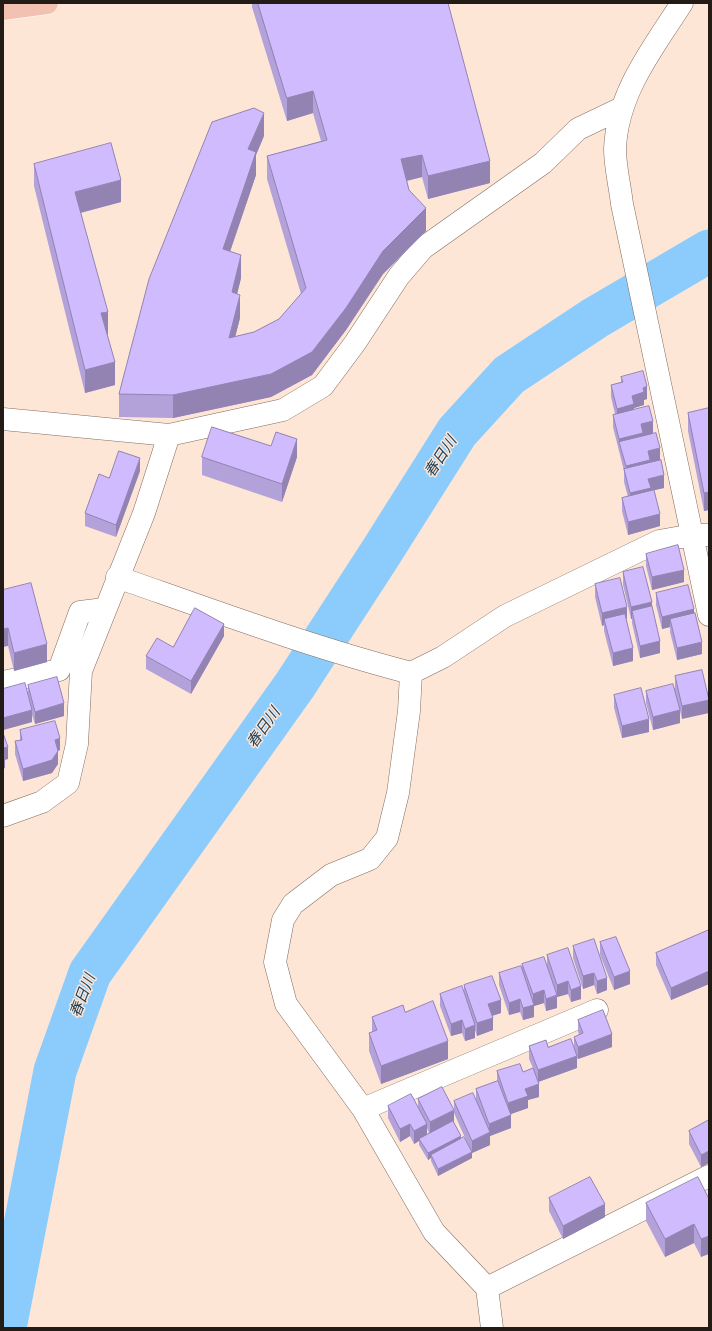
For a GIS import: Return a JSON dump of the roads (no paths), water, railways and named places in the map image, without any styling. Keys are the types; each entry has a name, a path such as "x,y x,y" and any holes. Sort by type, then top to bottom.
{"main road":[{"path":"3,9 47,3"}],"street":[{"path":"682,3 634,78 622,108 615,149 622,204 660,384 701,535 709,615"},
{"path":"3,419 169,435 283,410 324,386 355,343 399,276 423,248 543,163 578,129 622,108"},
{"path":"3,816 42,802 68,783 77,744 81,671 117,577 144,514 169,435"},
{"path":"117,577 268,630 411,673 443,657 504,616 659,541 701,535"},
{"path":"3,682 60,670 80,612 105,609"},
{"path":"411,673 409,711 398,793 387,838 370,859 331,875 293,904 283,920 275,962 286,1004 363,1110 434,1232 487,1288 492,1328"},
{"path":"363,1110 597,1010"},
{"path":"487,1288 709,1176"}],"waterway":[{"name":"春日川","path":"5,1328 55,1071 90,973 295,685 457,432 509,375 595,318 709,251"}]}
